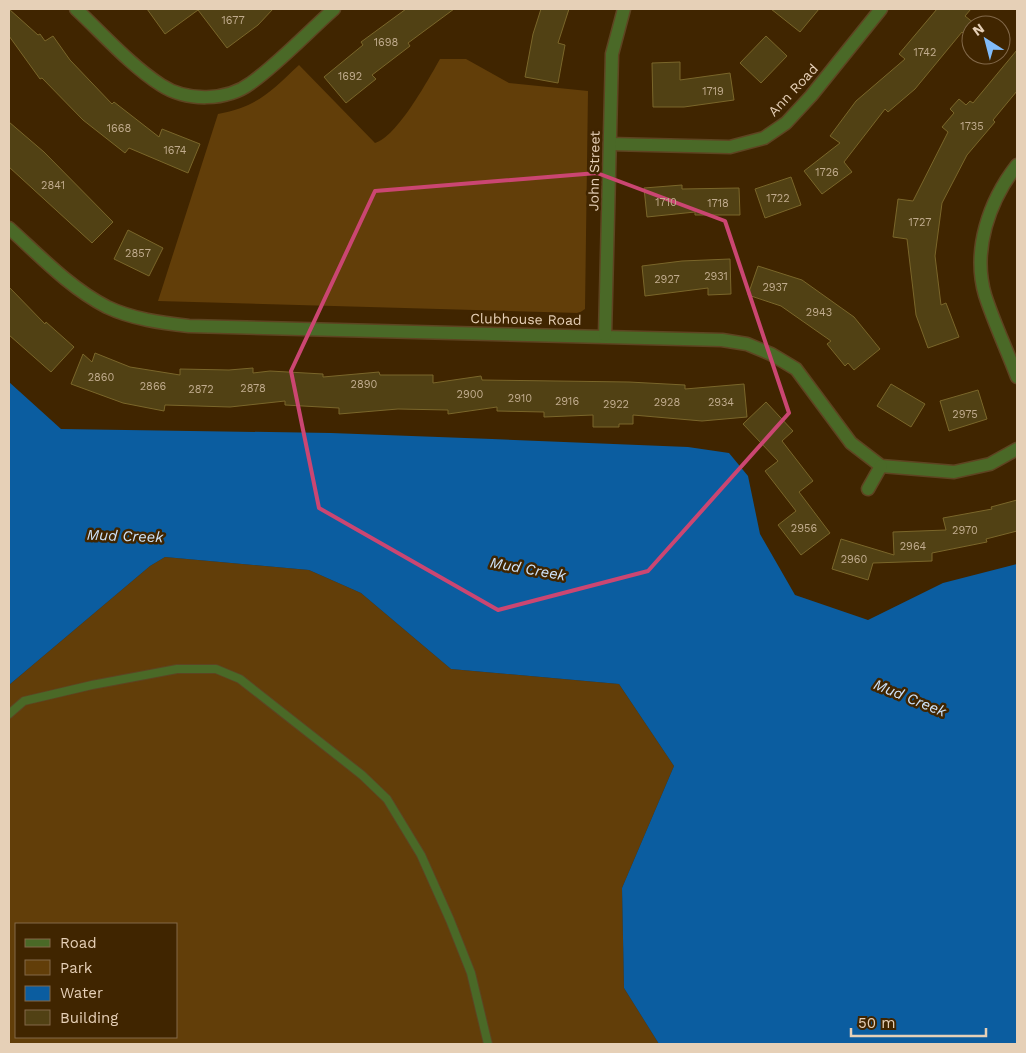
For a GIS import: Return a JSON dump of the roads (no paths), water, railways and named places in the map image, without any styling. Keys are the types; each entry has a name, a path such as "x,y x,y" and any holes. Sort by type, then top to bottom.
{"street":[{"path":"76,9 162,86 189,95 217,96 232,93 251,83 334,9"},
{"name":"John Street","path":"605,335 612,54 624,9"},
{"name":"Ann Road","path":"610,144 730,147 764,138 786,123 811,96 880,9"},
{"path":"1017,165 1008,176 990,210 983,234 981,268 985,294 1017,377"},
{"name":"Clubhouse Road","path":"9,228 75,287 108,307 156,323 189,326 605,335 722,340 747,344 771,354 796,369 851,443 881,466"},
{"path":"868,489 881,466 954,472 990,464 1017,449"}],"lane":[{"path":"9,714 24,701 92,685 177,670 216,669 240,679 362,776 387,799 421,855 450,920 471,973 488,1044"}],"water":[{"name":"Mud Creek","path":"9,382 61,429 331,433 688,447 729,453 748,476 760,534 795,595 868,620 943,583 1017,564 1017,1044 659,1044 624,988 622,888 674,766 619,684 451,669 361,593 309,570 165,557 150,566 9,685"}]}
